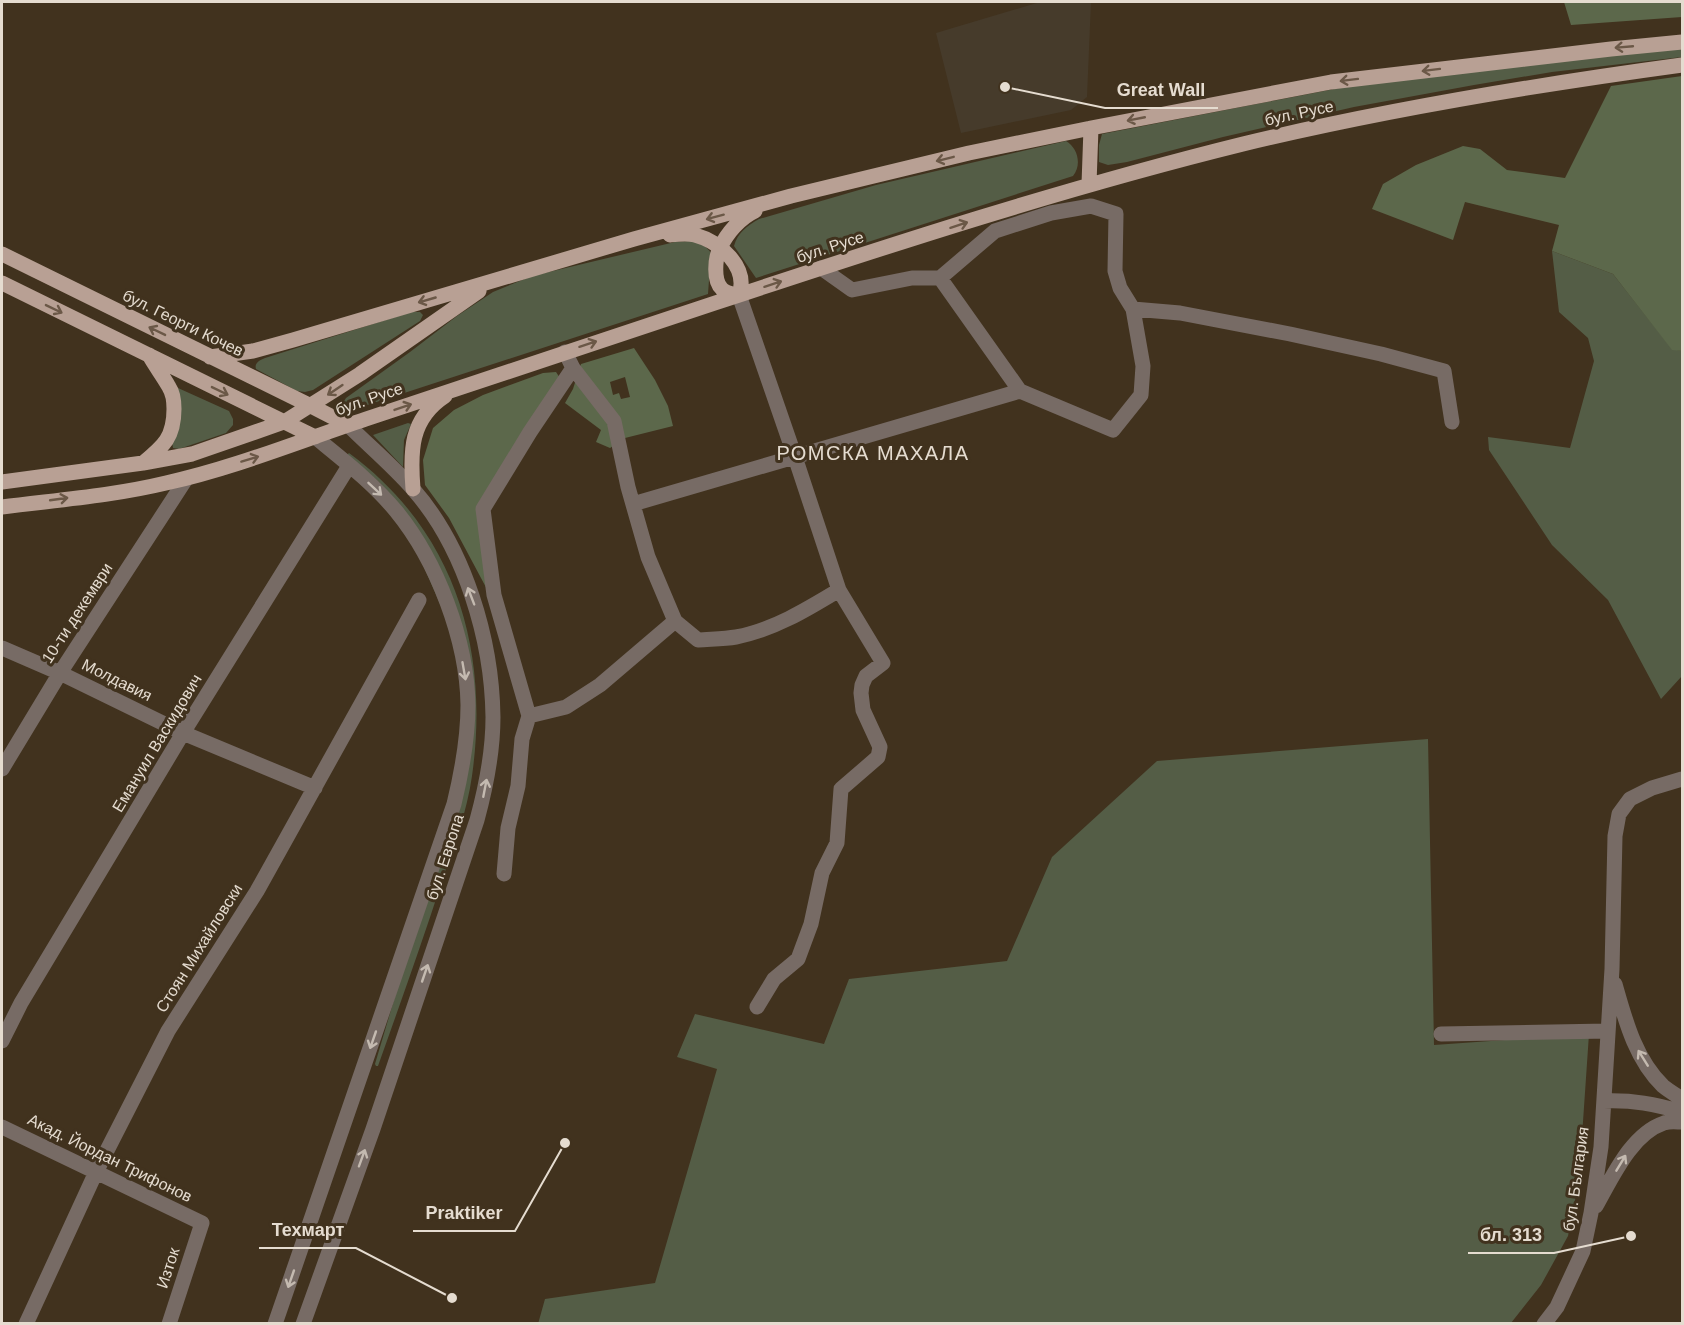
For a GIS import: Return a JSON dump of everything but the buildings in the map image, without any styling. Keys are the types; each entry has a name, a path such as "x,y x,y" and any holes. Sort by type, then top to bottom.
{"main road":[{"name":"бул. Русе","path":"210,357 253,351 634,238 791,196 969,153 1331,82 1683,42"},
{"name":"бул. Русе","path":"2,507 144,488 186,478 821,268 1089,184 1331,124 1565,81 1683,65"},
{"path":"1089,184 1090,128"},
{"path":"634,238 688,234 703,238 720,248 739,270 742,282 739,295 724,291 718,285 716,268 720,248 735,226 746,216 791,196"},
{"name":"бул. Георги Кочев","path":"2,254 348,425"},
{"name":"бул. Русе","path":"2,482 192,454 284,422 311,406 463,301 503,278"},
{"path":"2,283 315,437"},
{"path":"143,463 166,442 174,414 170,387 149,356"},
{"path":"413,489 412,449 419,424 434,404 458,388"}],"street":[{"path":"821,268 852,290 912,278 940,278 994,231 1051,213 1091,206 1116,214 1115,271 1120,288 1133,309 1143,366 1141,395 1113,430 1020,391 940,278"},
{"path":"739,295 839,590 883,663 866,676 861,693 863,710 880,747 879,757 841,789 837,843 822,873 811,924 798,958 774,979 757,1007"},
{"path":"1133,309 1180,313 1290,334 1382,354 1444,371 1452,422"},
{"path":"565,352 573,368 614,421 648,557 675,621 698,640 734,637 769,628 808,609 839,590"},
{"path":"504,874 508,828 518,786 522,739 529,716 494,595 483,509 530,432 573,368"},
{"path":"633,504 1020,391"},
{"name":"бул. Европа","path":"303,1323 373,1129 477,820 489,766 493,718 490,675 481,626 475,604 450,544 413,489 348,425"},
{"name":"бул. Европа","path":"275,1323 454,804 465,753 467,730 468,703 462,659 451,613 436,575 418,542 396,511 381,494 315,437"},
{"name":"Емануил Васкидович","path":"2,1041 21,1003 183,733 349,466"},
{"name":"10-ти декември","path":"2,769 60,673 186,478"},
{"name":"Стоян Михайловски","path":"26,1323 96,1173 168,1031 257,891 419,600"},
{"path":"529,716 566,707 591,691 675,621"},
{"name":"Молдавия","path":"2,648 60,673 183,733 315,788"},
{"path":"1683,779 1652,788 1630,799 1619,814 1615,836 1612,969 1624,1017 1635,1045 1663,1086 1683,1099"},
{"name":"бул. България","path":"1544,1323 1557,1306 1583,1251 1591,1213 1601,1147 1612,969"},
{"path":"1441,1034 1608,1031"},
{"path":"1604,1101 1628,1100 1683,1112"},
{"path":"1591,1213 1630,1149 1645,1134 1664,1123 1683,1122"},
{"name":"Акад. Йордан Трифонов","path":"2,1127 202,1223"},
{"name":"Изток","path":"169,1323 202,1223"}],"shaded area":[{"path":"1040,2 1091,2 1087,97 1071,110 961,133 936,33"}],"green space":[{"path":"1564,2 1682,2 1682,17 1571,25"},
{"path":"1682,47 1682,57 1552,72 1474,85 1354,107 1127,162 1108,165 1099,162 1099,145 1102,134 1355,85"},
{"path":"1682,76 1682,351 1672,350 1613,274 1552,251 1559,225 1465,202 1453,240 1372,209 1383,184 1416,165 1463,146 1480,149 1507,170 1565,178 1611,86"},
{"path":"1066,141 1076,152 1078,162 1073,176 756,278 734,246 744,230 759,219 876,185"},
{"path":"690,241 702,244 711,253 708,294 349,411 345,412 342,409 341,406 346,398 493,292 532,276 675,242"},
{"path":"1552,251 1613,274 1672,349 1682,351 1682,676 1661,699 1608,600 1552,545 1489,450 1488,437 1570,448 1594,361 1588,338 1559,312"},
{"path":"411,312 420,312 423,315 420,321 313,390 297,391 256,369 257,363 265,358"},
{"path":"634,348 655,380 668,406 673,426 625,438 610,448 596,442 601,430 565,403 573,389 581,364","holes":["625,377 630,397 621,399 619,393 613,395 610,382"]},
{"path":"556,372 560,378 479,502 489,593 449,518 425,485 423,460 433,428 454,410 483,395 543,373"},
{"path":"178,388 229,411 233,425 226,433 179,449 173,448"},
{"path":"411,424 404,440 403,467 373,435"},
{"path":"349,453 385,484 415,519 439,556 457,596 469,639 475,683 476,729 467,802 460,829 378,1066 375,1064 402,973 453,824 466,664 395,500 379,482 347,455"},
{"path":"1428,739 1434,1045 1589,1034 1579,1180 1568,1236 1541,1285 1511,1323 538,1324 545,1299 655,1283 717,1069 677,1057 695,1014 824,1044 849,979 1007,961 1052,857 1157,761"}],"place":[{"name":"Great Wall","path":"1005,87"},
{"name":"Praktiker","path":"565,1143"},
{"name":"бл. 313","path":"1631,1236"},
{"name":"Техмарт","path":"452,1298"}],"district":[{"name":"РОМСКА МАХАЛА","path":"873,453"}]}
